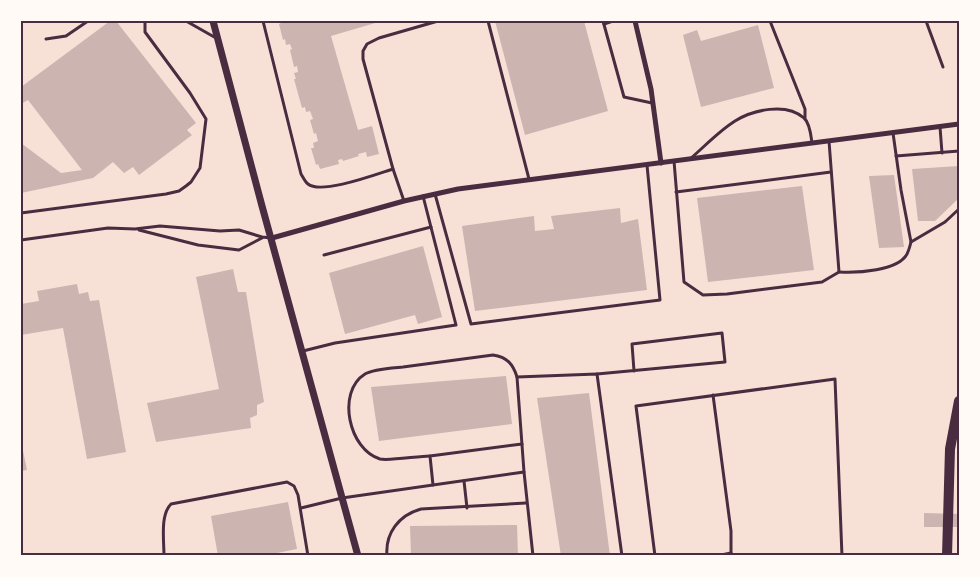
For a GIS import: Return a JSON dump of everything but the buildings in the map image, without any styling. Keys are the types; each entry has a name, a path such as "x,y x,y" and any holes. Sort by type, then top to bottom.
{"highway":[{"path":"947,556 950,449 959,401"}],"street":[{"path":"213,21 358,556"},
{"path":"635,21 654,104 661,163"},
{"path":"272,238 404,200 458,189 959,124"}],"lane":[{"path":"46,39 66,36 88,21"},
{"path":"21,213 166,194 178,191 191,182 200,168 206,119 190,93 145,32 145,21"},
{"path":"186,21 218,39"},
{"path":"263,21 301,174 308,184 314,187 338,186 393,169"},
{"path":"404,200 393,169 363,59 363,51 367,44 379,38 438,21"},
{"path":"488,21 530,179"},
{"path":"613,21 604,23 624,96 654,104"},
{"path":"770,21 805,109 805,118 809,126 812,143"},
{"path":"926,21 943,67"},
{"path":"690,159 743,116 778,109 805,118"},
{"path":"940,126 942,153"},
{"path":"674,161 684,282 702,295 727,294 822,282 839,272 878,270 899,262 907,255 911,242 893,133"},
{"path":"829,141 839,272"},
{"path":"896,156 959,151"},
{"path":"435,194 471,324 660,300 647,164"},
{"path":"676,192 831,172"},
{"path":"302,351 335,343 456,325 423,196"},
{"path":"911,242 945,222 959,209"},
{"path":"21,240 108,228 135,229 160,226 227,231 239,230 272,238"},
{"path":"324,256 431,227"},
{"path":"135,229 183,242 239,250 262,237"},
{"path":"517,377 597,374 634,371 725,362 722,333 632,344 634,371"},
{"path":"522,444 430,456 382,459 370,454 360,446 354,434 349,410 350,396 357,383 366,374 388,369 493,355 501,356 509,361 517,377 522,444 526,503 533,556"},
{"path":"597,374 622,556"},
{"path":"655,556 636,406 835,379 842,556"},
{"path":"713,396 731,531 731,555 716,556"},
{"path":"430,456 433,485"},
{"path":"300,508 342,498 524,472"},
{"path":"464,480 467,508"},
{"path":"164,556 166,508 171,504 287,482 294,486 300,508 308,556"},
{"path":"387,556 386,544 397,522 404,515 421,509 467,508 526,503"}]}
